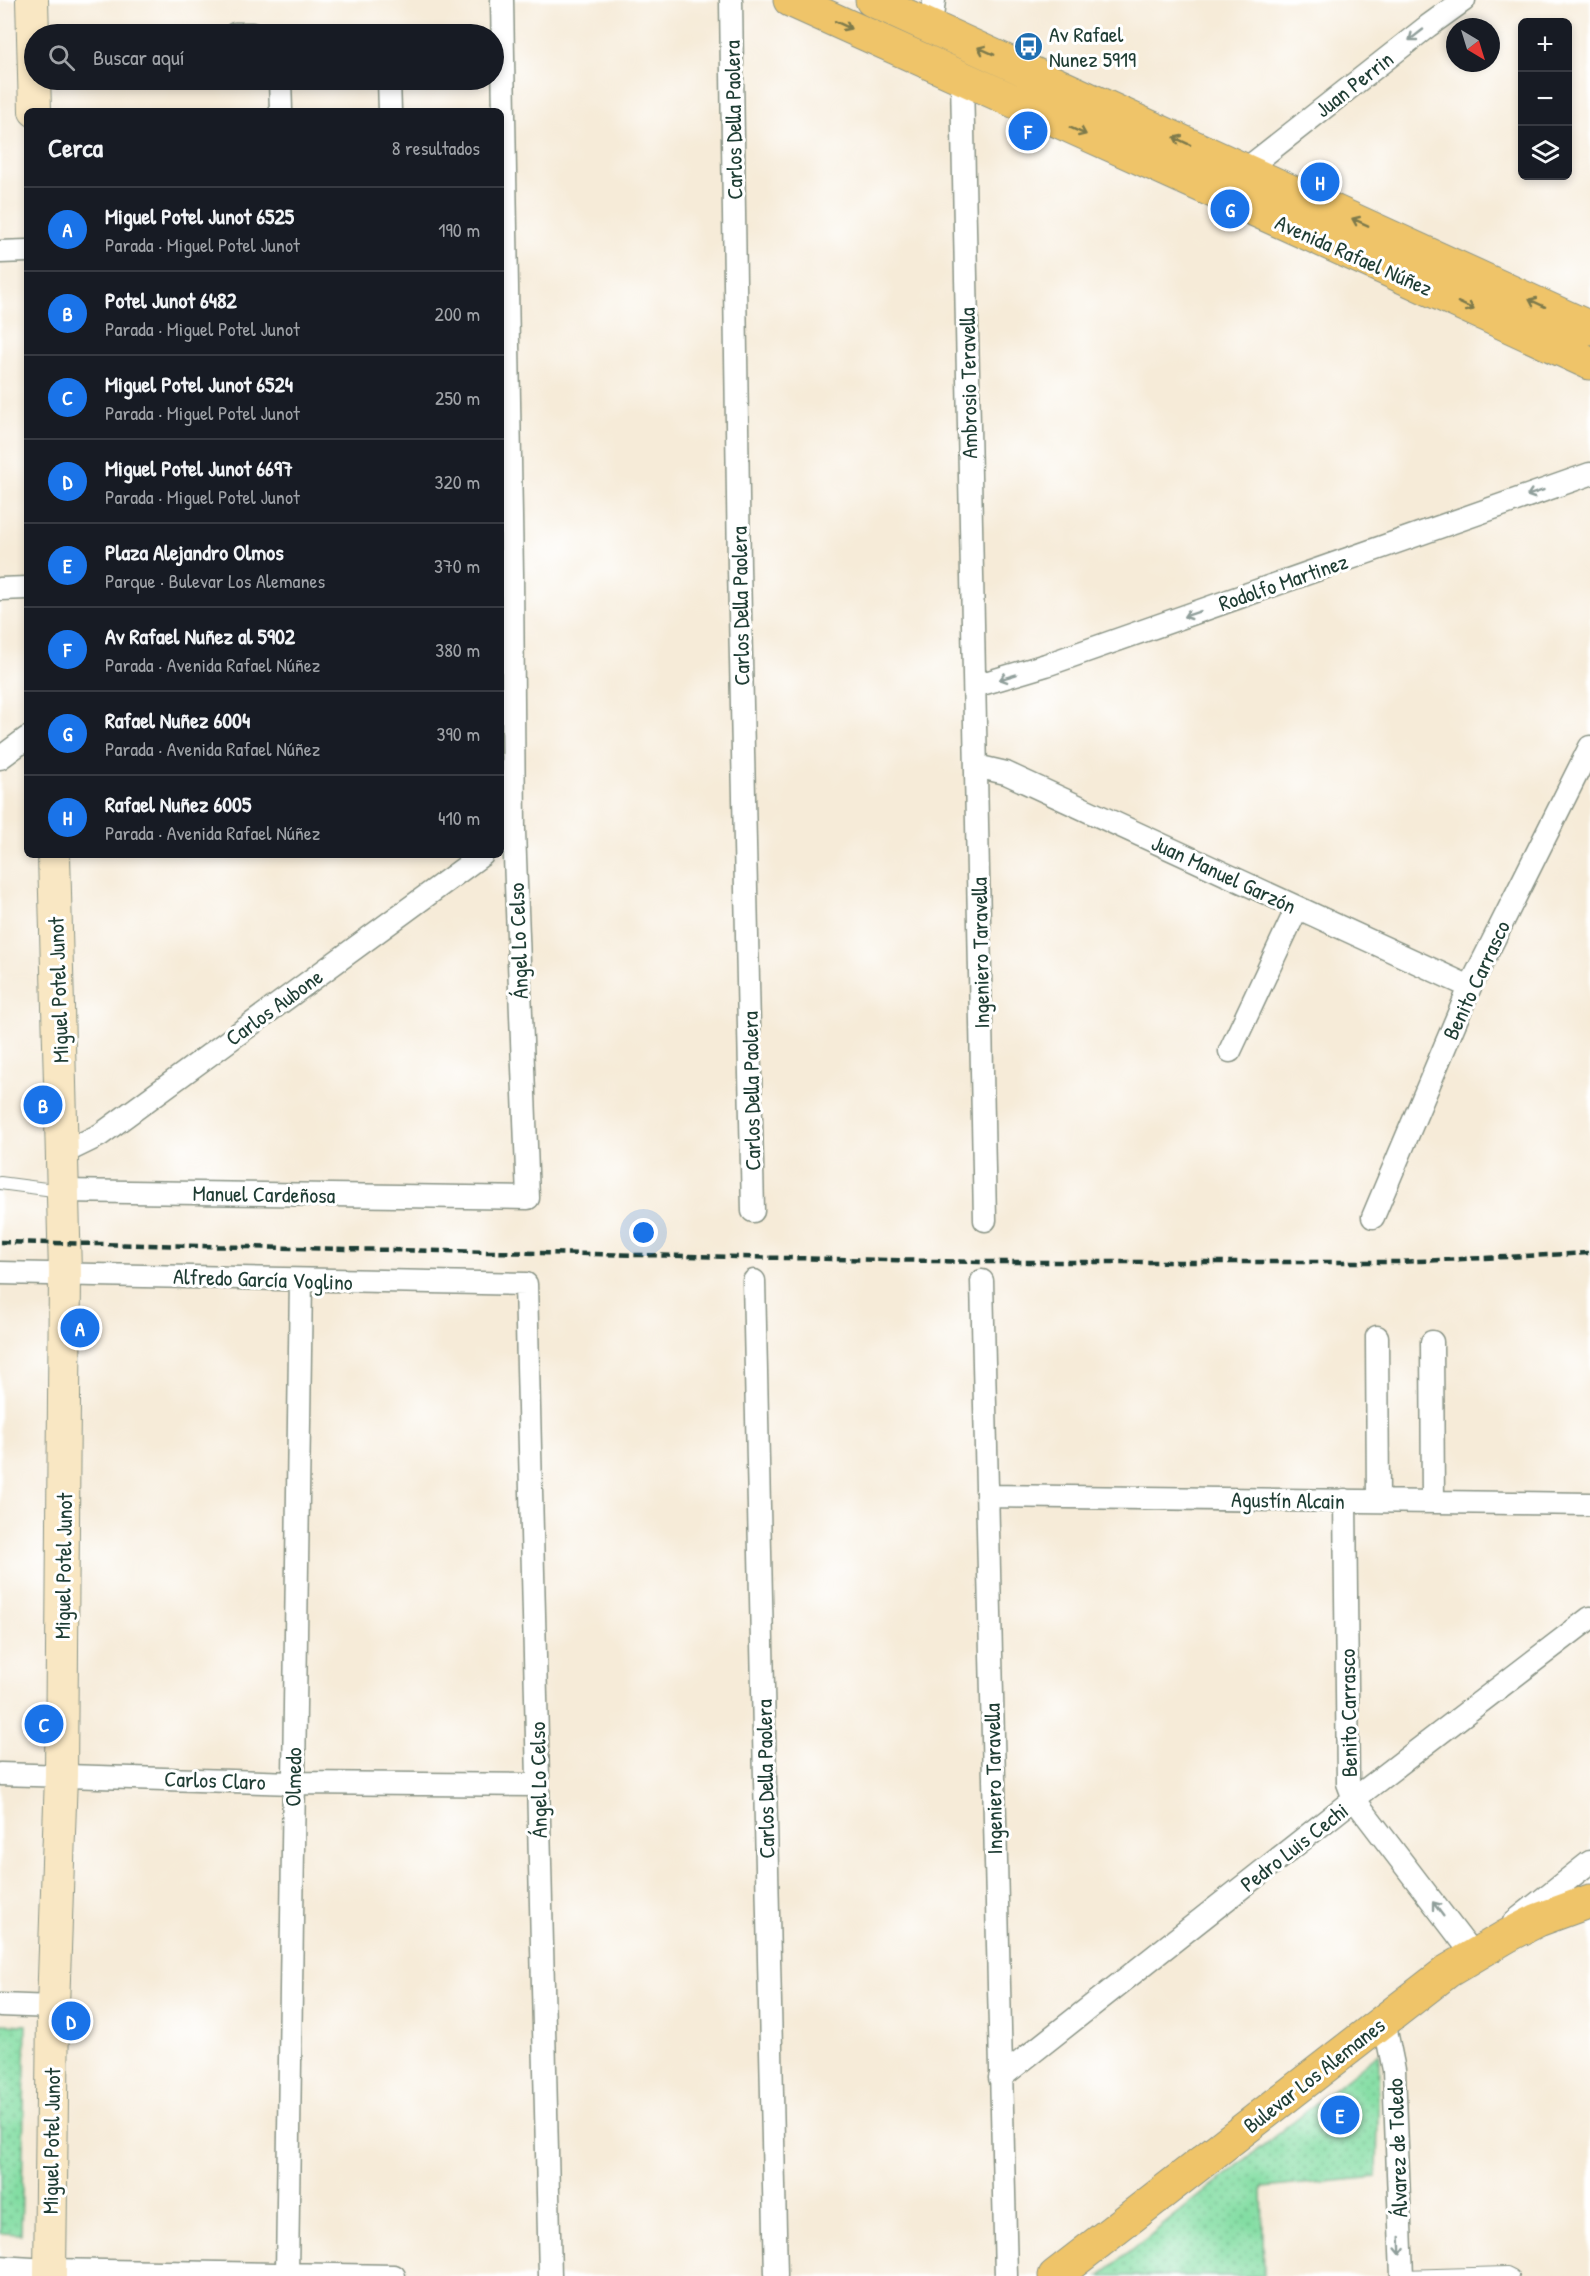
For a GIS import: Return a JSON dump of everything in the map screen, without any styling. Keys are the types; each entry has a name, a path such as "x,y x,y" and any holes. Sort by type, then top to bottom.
{"main road":[{"path":"32,0 33,24"},
{"name":"Avenida Rafael Núñez","path":"790,0 1590,363"},
{"name":"Avenida Rafael Núñez","path":"872,0 933,14 1245,170 1590,328"},
{"path":"35,90 35,108"},
{"name":"Miguel Potel Junot","path":"49,2273 53,2007 61,1775 65,1273 54,858"},
{"name":"Bulevar Los Alemanes","path":"1055,2276 1448,1971 1538,1920 1590,1901"}],"street":[{"name":"Ángel Lo Celso","path":"502,0 502,24"},
{"name":"Carlos Della Paolera","path":"732,0 739,567 753,1211"},
{"name":"Juan Perrin","path":"1245,170 1464,0"},
{"name":"Ambrosio Teravella","path":"962,79 975,686"},
{"path":"280,90 281,108"},
{"path":"389,90 390,108"},
{"name":"Ángel Lo Celso","path":"502,90 502,108"},
{"path":"0,252 24,251"},
{"name":"Ángel Lo Celso","path":"504,349 507,836 528,1198"},
{"name":"Rodolfo Martinez","path":"975,686 1046,665 1590,474"},
{"path":"0,589 24,588"},
{"name":"Ingeniero Taravella","path":"975,686 985,1220"},
{"path":"0,758 24,740"},
{"name":"Benito Carrasco","path":"1373,1217 1470,987 1588,758"},
{"name":"Juan Manuel Garzón","path":"976,766 1006,773 1470,987"},
{"name":"Carlos Aubone","path":"63,1153 100,1134 478,858"},
{"path":"1230,1051 1297,908"},
{"name":"Manuel Cardeñosa","path":"63,1191 528,1198"},
{"name":"Alfredo García Voglino","path":"0,1273 526,1284"},
{"name":"Olmedo","path":"287,2274 301,1280"},
{"name":"Carlos Della Paolera","path":"754,1281 776,2276"},
{"name":"Ingeniero Taravella","path":"981,1281 1006,2276"},
{"name":"Ángel Lo Celso","path":"526,1284 550,2276"},
{"path":"1377,1337 1378,1501"},
{"path":"1432,1342 1433,1502"},
{"name":"Agustín Alcain","path":"987,1496 1590,1504"},
{"name":"Benito Carrasco","path":"1345,1500 1346,1770 1348,1784 1354,1799 1474,1956"},
{"name":"Pedro Luis Cechi","path":"1000,2078 1354,1799 1590,1618"},
{"name":"Carlos Claro","path":"0,1774 293,1783 538,1785"},
{"path":"1474,1956 1590,1862"},
{"path":"0,2005 53,2007"},
{"name":"Álvarez de Toledo","path":"1384,2021 1394,2070 1402,2276"},
{"path":"0,2267 49,2273 394,2276"}],"lane":[{"name":"Manuel Cardeñosa","path":"0,1183 63,1191"},
{"path":"1402,2276 1506,2273 1513,2276"}],"green space":[{"path":"0,2024 26,2025 21,2234 0,2233"},
{"path":"1379,2053 1377,2177 1262,2188 1264,2276 1099,2276"}],"railway":[{"path":"0,1242 984,1262 1398,1262 1590,1253"}],"place":[{"name":"Av Rafael Nunez 5919","path":"1028,47"},
{"name":"Av Rafael Nuñez al 5902","path":"1028,131"},
{"name":"Rafael Nuñez 6005","path":"1320,182"},
{"name":"Rafael Nuñez 6004","path":"1230,209"},
{"name":"Potel Junot 6482","path":"43,1105"},
{"name":"Miguel Potel Junot 6525","path":"80,1328"},
{"name":"Miguel Potel Junot 6524","path":"44,1724"},
{"name":"Miguel Potel Junot 6697","path":"71,2021"},
{"name":"Plaza Alejandro Olmos","path":"1340,2115"}]}
